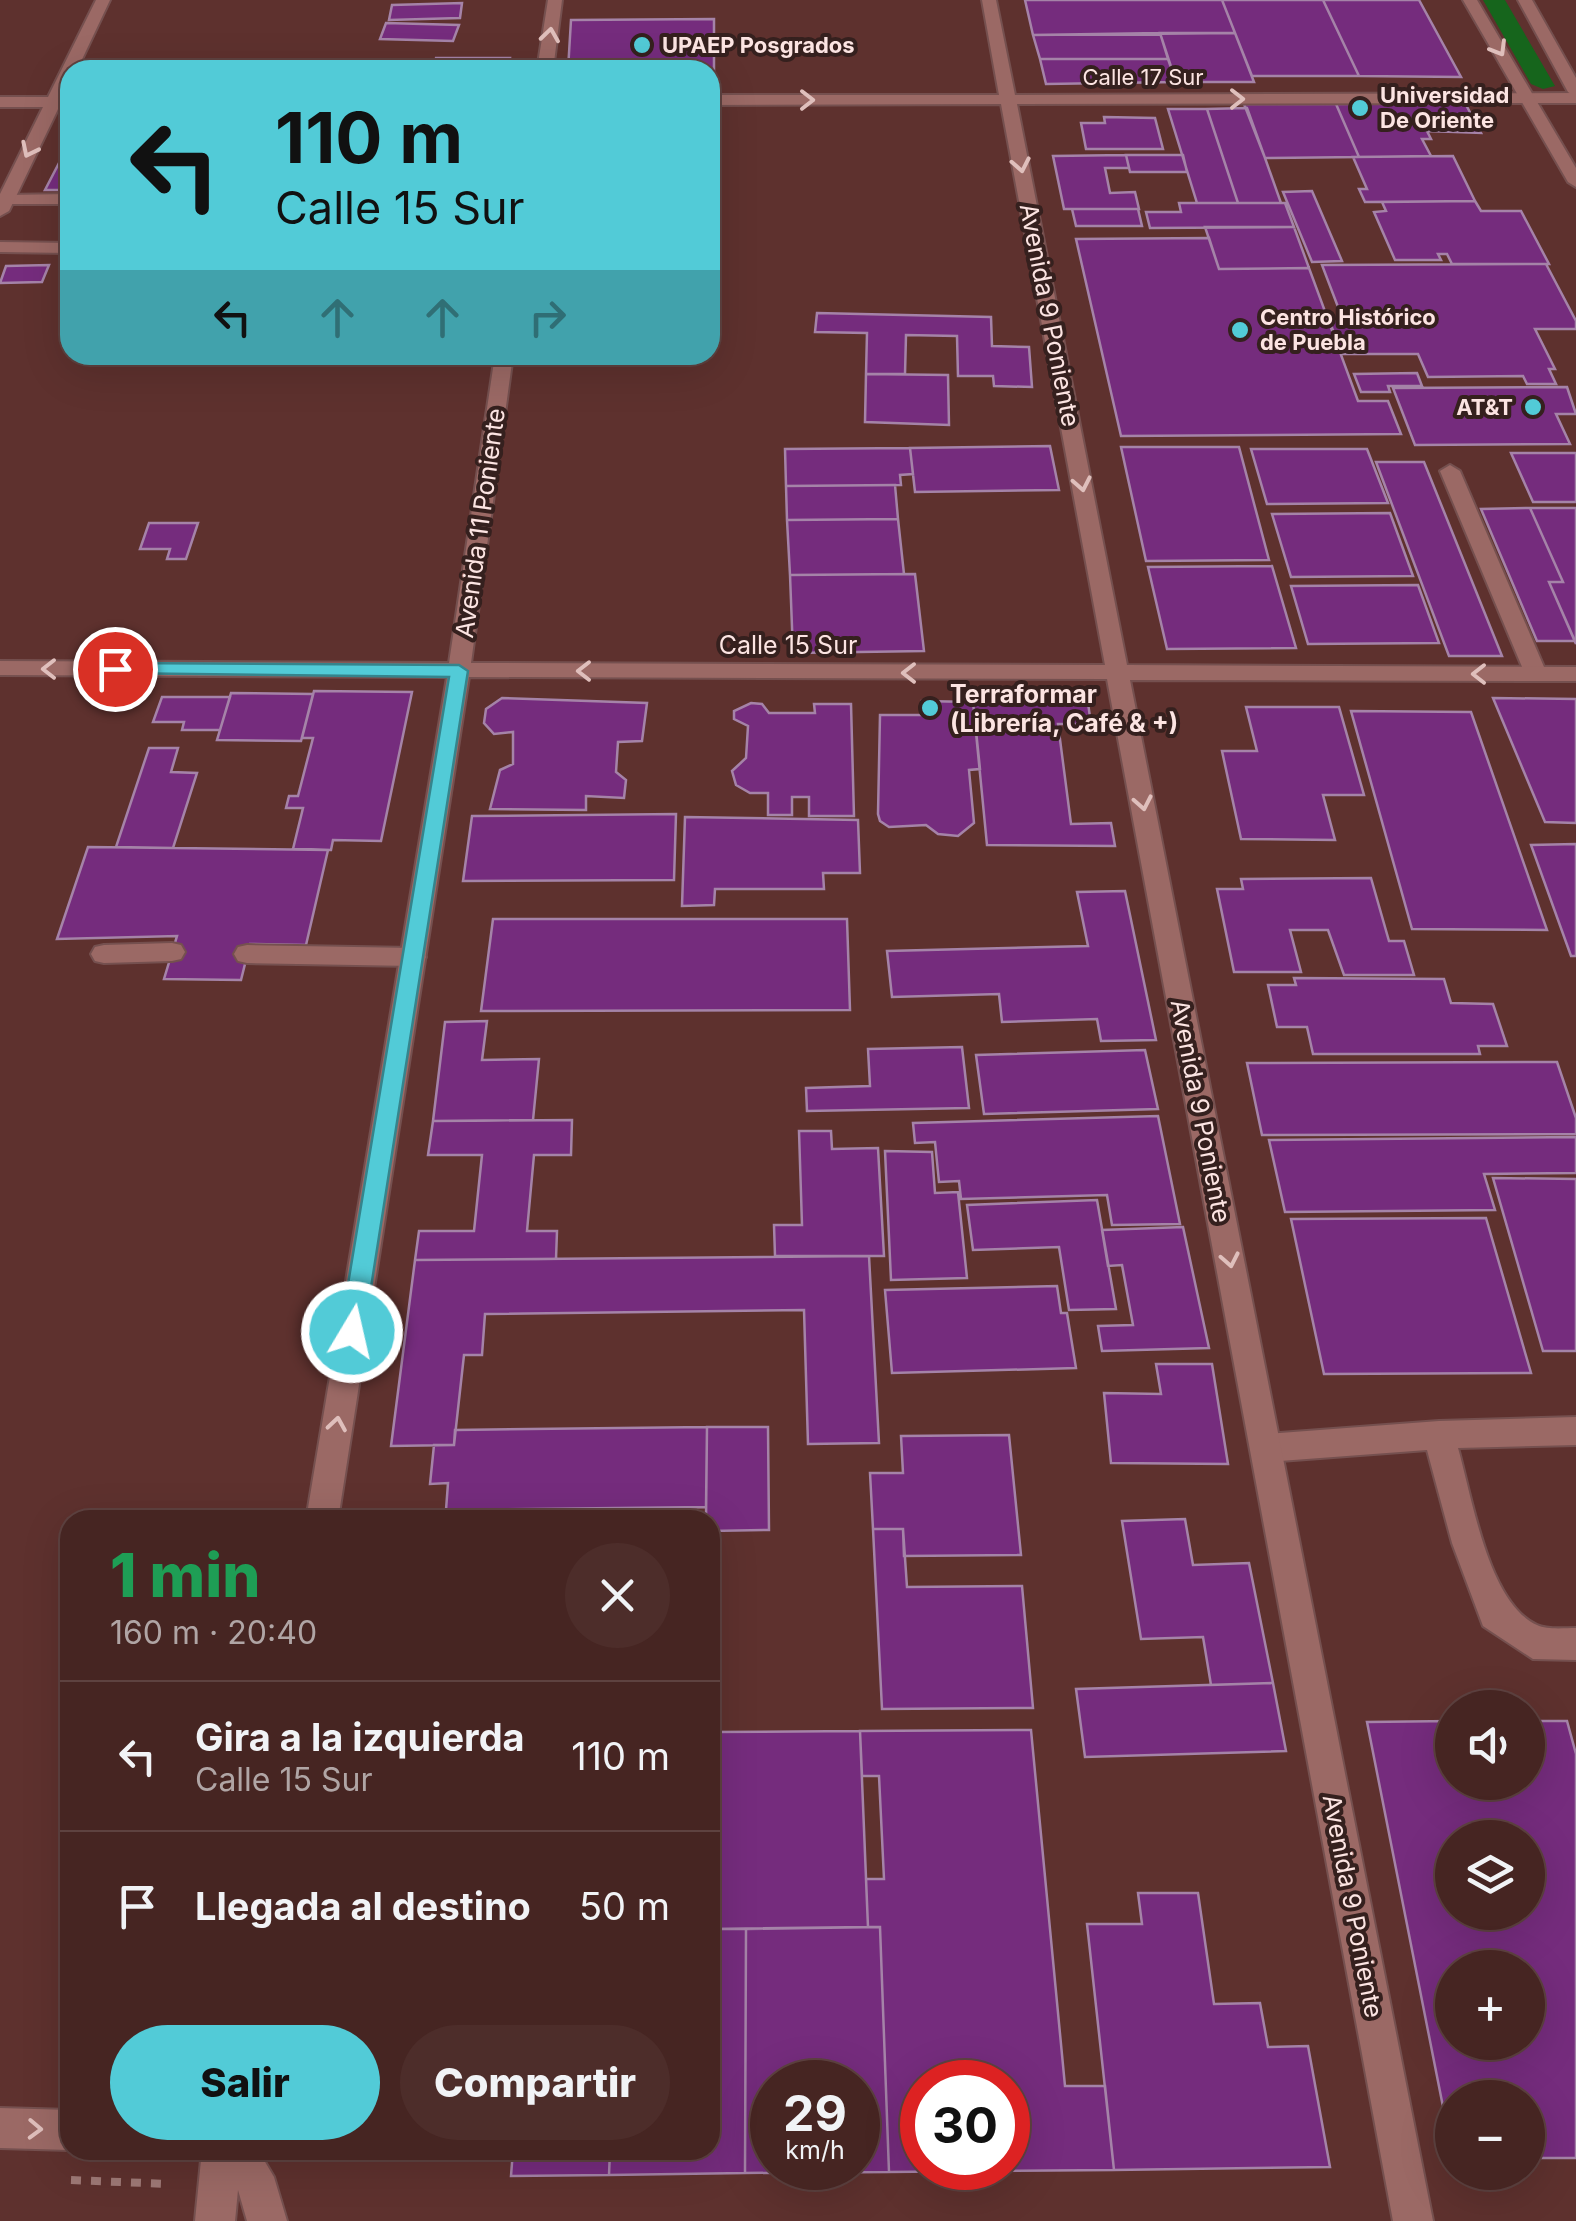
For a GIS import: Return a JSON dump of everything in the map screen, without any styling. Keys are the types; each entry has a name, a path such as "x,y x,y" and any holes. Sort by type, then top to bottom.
{"street":[{"path":"78,60 103,0"},
{"path":"546,60 554,0"},
{"name":"Avenida 9 Poniente","path":"990,0 1413,2221"},
{"path":"1470,0 1576,182"},
{"path":"1525,0 1576,96"},
{"name":"Calle 17 Sur","path":"720,100 1576,96"},
{"path":"0,102 60,102"},
{"path":"3,205 60,104"},
{"path":"3,205 60,200"},
{"path":"0,247 60,248"},
{"name":"Avenida 11 Poniente","path":"324,1510 459,671 503,365"},
{"path":"1450,471 1536,674"},
{"name":"Calle 15 Sur","path":"0,668 1576,674"},
{"path":"104,954 172,952"},
{"path":"247,954 412,958"},
{"path":"1266,1448 1439,1435 1576,1431"},
{"path":"1439,1435 1468,1543 1495,1615 1532,1643 1576,1644"},
{"path":"0,2128 60,2130"},
{"path":"223,2177 254,2177 267,2221"}],"path":[{"path":"55,2180 223,2177"}],"green space":[{"path":"1483,0 1505,0 1555,86 1543,89 1531,84"}],"building":[{"path":"1025,0 1222,0 1235,33 1033,35"},
{"path":"1222,0 1323,0 1359,76 1252,76"},
{"path":"1323,0 1419,0 1461,77 1359,76"},
{"path":"462,3 460,18 389,20 392,5"},
{"name":"UPAEP Posgrados","path":"714,19 714,60 569,60 571,20"},
{"path":"386,23 459,25 453,41 380,39"},
{"path":"1160,33 1235,33 1254,82 1176,82"},
{"path":"1160,33 1168,59 1040,59 1033,35"},
{"path":"436,58 510,58 510,60"},
{"path":"1040,59 1168,59 1176,82 1046,84"},
{"path":"1465,103 1481,133 1427,131 1431,139 1422,139 1431,156 1359,157 1336,104"},
{"path":"1244,104 1336,104 1359,157 1265,158"},
{"path":"1247,108 1281,203 1238,203 1207,109"},
{"path":"1168,109 1207,109 1238,203 1197,203"},
{"path":"1104,117 1155,118 1163,149 1086,149 1081,123 1105,123"},
{"path":"1126,155 1183,155 1187,172 1130,172"},
{"path":"1126,155 1129,168 1105,168 1110,193 1135,192 1139,209 1064,209 1053,156"},
{"path":"1453,156 1475,201 1365,202 1359,189 1367,189 1353,157"},
{"path":"59,163 60,163 60,190 45,190"},
{"path":"1312,191 1342,261 1312,262 1283,192"},
{"path":"1475,201 1481,211 1521,211 1549,264 1452,264 1447,254 1438,254 1441,260 1395,260 1374,212 1386,211 1382,202"},
{"path":"1179,203 1285,203 1294,227 1150,228 1146,212 1181,212"},
{"path":"1072,209 1138,209 1142,226 1076,226"},
{"path":"1205,227 1294,227 1309,268 1219,269"},
{"path":"1209,238 1219,269 1309,268 1358,401 1388,401 1401,434 1121,436 1076,239"},
{"path":"1546,264 1576,321 1576,329 1535,329 1555,369 1549,369 1556,384 1527,384 1523,376 1428,377 1418,354 1342,354 1329,320 1343,320 1322,265"},
{"path":"49,265 42,282 0,283 6,266"},
{"path":"817,313 991,317 992,346 1029,347 1032,387 994,386 993,376 958,376 957,336 906,335 905,374 866,374 867,333 815,332"},
{"path":"1417,373 1422,386 1388,386 1390,392 1361,392 1354,374"},
{"path":"866,374 948,375 949,425 865,422"},
{"path":"1567,387 1576,414 1556,414 1570,444 1415,445 1393,388"},
{"path":"1050,446 1059,490 915,492 910,448"},
{"path":"1121,447 1239,447 1269,560 1146,561"},
{"path":"910,448 913,474 900,475 901,485 786,486 785,449"},
{"path":"1251,449 1367,449 1388,503 1267,504"},
{"path":"1511,453 1576,453 1576,502 1533,502"},
{"path":"1376,462 1424,462 1502,656 1449,656"},
{"path":"895,485 898,519 787,520 786,486"},
{"path":"1530,508 1576,508 1576,644 1549,582 1563,582"},
{"path":"1530,508 1563,582 1549,582 1575,641 1537,641 1481,509"},
{"path":"1390,513 1413,576 1291,577 1272,514"},
{"path":"898,519 904,574 790,575 787,520"},
{"path":"149,523 198,523 186,559 167,559 170,549 140,549"},
{"path":"1272,566 1296,648 1167,649 1148,567"},
{"path":"915,574 924,651 793,653 790,575"},
{"path":"1418,585 1439,643 1308,644 1291,586"},
{"path":"314,691 412,692 381,841 333,840 331,850 293,849 303,808 286,808 289,796 298,796 313,738 302,738"},
{"path":"231,693 313,694 301,741 217,740"},
{"path":"162,697 230,697 220,730 182,730 184,722 153,722"},
{"path":"502,698 647,703 642,741 618,742 616,772 626,780 624,798 586,796 586,810 490,809 500,770 513,764 513,732 494,734 484,723 486,709"},
{"path":"1493,698 1576,699 1576,823 1545,822"},
{"path":"922,701 973,702 980,769 969,770 974,823 958,836 938,834 926,825 889,827 878,814 880,715 923,715"},
{"path":"973,702 1088,703 1091,724 1058,724 1071,824 1111,823 1115,846 987,845"},
{"path":"751,703 762,704 769,713 815,713 814,704 851,704 854,816 809,816 809,797 792,797 792,815 768,815 768,793 750,793 736,785 732,771 746,758 748,726 734,719 734,711"},
{"path":"1246,707 1339,707 1364,795 1323,795 1335,840 1241,839 1222,751 1257,751"},
{"path":"1351,711 1471,712 1547,930 1412,929"},
{"path":"149,748 178,748 171,772 197,773 173,848 116,847"},
{"path":"676,814 674,880 463,881 472,816"},
{"path":"685,817 858,820 860,873 823,873 824,889 715,889 714,905 682,906"},
{"path":"1576,844 1576,956 1571,956 1531,845"},
{"path":"88,847 328,850 306,945 250,944 241,980 164,979 177,936 57,939"},
{"path":"1371,878 1389,941 1404,941 1414,975 1344,975 1328,930 1290,930 1301,972 1234,972 1217,889 1243,889 1241,879"},
{"path":"1125,891 1156,1040 1101,1041 1097,1019 1002,1022 999,994 892,997 887,951 1088,946 1077,892"},
{"path":"493,919 847,919 850,1010 481,1011"},
{"path":"1294,978 1444,979 1451,1003 1493,1004 1507,1046 1478,1046 1480,1054 1313,1054 1307,1027 1277,1027 1268,985 1296,985"},
{"path":"487,1021 482,1060 539,1059 533,1120 433,1121 445,1022"},
{"path":"962,1047 969,1108 807,1111 806,1088 870,1086 868,1049"},
{"path":"1145,1050 1158,1109 984,1114 976,1055"},
{"path":"1557,1062 1576,1118 1576,1134 1262,1135 1247,1063"},
{"path":"1158,1116 1180,1224 1112,1225 1107,1195 961,1199 959,1181 939,1182 935,1142 915,1143 913,1123"},
{"path":"572,1120 571,1155 534,1155 527,1231 557,1231 556,1259 415,1260 419,1231 474,1231 482,1155 428,1155 433,1121"},
{"path":"799,1131 831,1131 832,1149 878,1148 884,1256 775,1256 774,1225 802,1225"},
{"path":"1576,1137 1576,1173 1484,1174 1495,1210 1285,1212 1269,1140"},
{"path":"885,1151 932,1152 935,1193 958,1192 967,1278 891,1280"},
{"path":"1493,1178 1576,1179 1576,1351 1543,1351"},
{"path":"1097,1200 1116,1309 1069,1310 1059,1247 973,1250 967,1205"},
{"path":"1486,1218 1531,1373 1324,1374 1291,1219"},
{"path":"1183,1227 1209,1348 1102,1351 1098,1326 1133,1325 1122,1265 1108,1266 1102,1230"},
{"path":"869,1256 879,1443 808,1444 804,1310 485,1314 482,1355 464,1355 454,1445 391,1446 415,1260"},
{"path":"1057,1286 1061,1313 1067,1313 1076,1368 892,1373 885,1290"},
{"path":"1156,1364 1212,1364 1228,1464 1111,1463 1104,1393 1161,1394"},
{"path":"707,1427 706,1507 446,1510 448,1483 430,1484 434,1445 454,1445 455,1430"},
{"path":"707,1427 768,1427 769,1530 720,1531 720,1510 706,1510"},
{"path":"1009,1435 1021,1555 904,1556 903,1529 873,1529 870,1473 903,1473 901,1436"},
{"path":"1185,1519 1193,1565 1249,1563 1273,1683 1211,1685 1203,1637 1141,1639 1122,1521"},
{"path":"873,1529 903,1529 907,1587 1022,1586 1033,1708 882,1709"},
{"path":"1273,1683 1286,1751 1085,1757 1076,1689"},
{"path":"1435,1721 1435,1800 1545,1800 1545,1721 1567,1721 1576,1754 1576,2158 1545,2158 1545,2080 1438,2080 1367,1722"},
{"path":"1031,1730 1065,2086 1105,2086 1114,2170 1030,2171 1030,2060 900,2060 900,2172 889,2172 880,1927 868,1927 866,1879 884,1879 879,1776 862,1776 860,1731"},
{"path":"860,1731 868,1927 720,1929 720,1732"},
{"path":"1138,1893 1198,1893 1214,2004 1260,2003 1268,2047 1308,2046 1330,2167 1114,2170 1087,1924 1142,1924"},
{"path":"880,1927 889,2172 880,2172 880,2060 750,2060 750,2173 745,2173 746,1929"},
{"path":"720,1929 746,1929 745,2173 609,2175 610,2160 720,2160"},
{"path":"512,2160 610,2160 609,2175 511,2176"}],"place":[{"name":"UPAEP Posgrados","path":"642,45"},
{"name":"Universidad De Oriente","path":"1360,108"},
{"name":"Centro Histórico de Puebla","path":"1240,330"},
{"name":"AT&T","path":"1533,407"},
{"name":"Terraformar (Librería, Café & +)","path":"930,708"}],"route":[{"path":"115,669 459,671 352,1332"}]}
